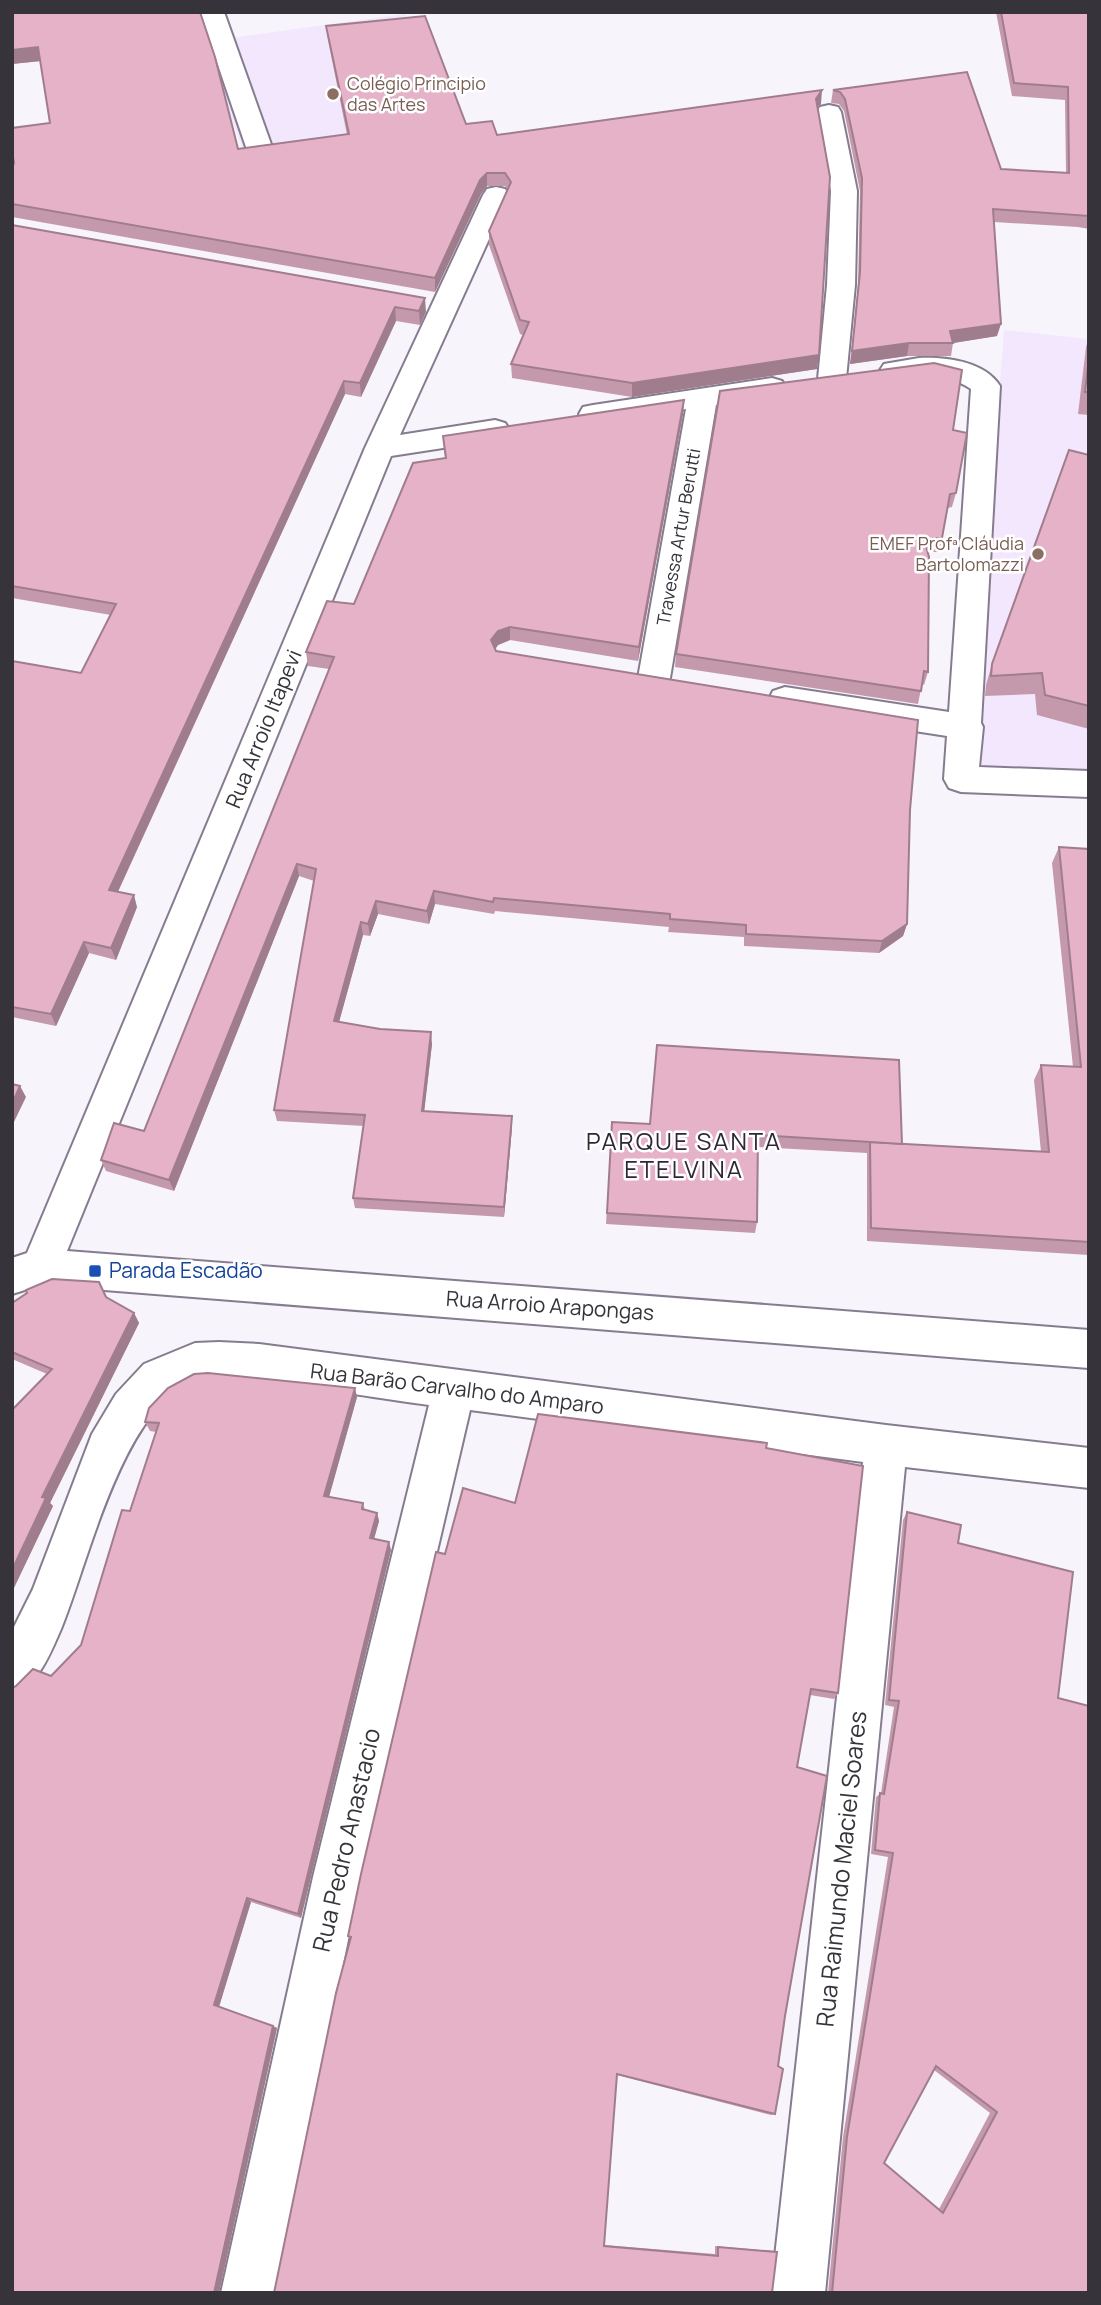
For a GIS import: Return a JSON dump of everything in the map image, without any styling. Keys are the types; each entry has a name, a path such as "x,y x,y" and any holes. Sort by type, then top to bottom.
{"street":[{"path":"212,12 259,147"},
{"path":"829,111 844,191 841,285 832,379"},
{"name":"Rua Arroio Itapevi","path":"27,1272 412,374 435,303 496,195"},
{"path":"568,418 702,396 931,365 949,366 976,378 986,386 967,727 961,779 1089,783"},
{"name":"Travessa Artur Berutti","path":"655,678 702,396"},
{"path":"380,448 528,424"},
{"path":"750,693 967,727"},
{"name":"Rua Arroio Arapongas","path":"27,1272 1089,1349"},
{"name":"Rua Barão Carvalho do Amparo","path":"12,1672 47,1610 113,1435 133,1402 150,1383 168,1371 196,1362 259,1363 886,1445 1089,1468"},
{"name":"Rua Pedro Anastacio","path":"248,2293 337,1877 454,1388"},
{"name":"Rua Raimundo Maciel Soares","path":"798,2293 886,1445"}],"shaded area":[{"name":"Colégio Principio das Artes","path":"192,12 215,12 224,39 405,14 468,148 254,179"},
{"name":"EMEF Profª Cláudia Bartolomazzi","path":"1004,330 1089,339 1089,772 971,769"}],"building":[{"path":"12,12 200,12 215,57 238,149 349,134 326,26 425,16 466,124 492,121 497,135 822,90 816,99 830,177 819,355 632,383 511,364 529,322 520,320 489,231 511,182 505,173 487,173 480,180 435,278 12,204 12,128 50,123 38,47 12,50"},
{"path":"1001,12 1089,12 1089,216 993,209 1001,324 950,331 953,343 909,343 852,351 860,272 862,178 845,99 840,92 833,90 967,72 1001,169 1069,173 1068,87 1014,83"},
{"path":"12,225 425,298 419,311 395,307 360,383 344,381 109,890 134,895 111,948 84,942 51,1014 12,1007 12,661 81,673 116,604 12,586"},
{"path":"1089,357 1089,392 1085,392"},
{"path":"934,363 962,370 953,430 967,433 956,493 950,494 942,538 924,539 929,557 928,672 924,671 921,691 676,654 720,391"},
{"path":"684,400 639,647 510,627 498,631 491,640 496,651 918,720 910,810 907,924 882,941 746,934 746,925 670,919 670,914 494,898 493,902 434,891 427,911 376,901 368,924 361,922 334,1021 380,1029 431,1032 422,1111 512,1116 504,1207 353,1198 365,1115 274,1110 316,869 297,864 169,1180 101,1160 114,1123 144,1131 334,657 306,652 327,601 354,604 413,463 446,458 443,436"},
{"path":"1069,450 1089,455 1089,706 1045,695 1042,673 991,676 992,664"},
{"path":"1059,847 1089,849 1089,1242 871,1228 870,1142 1049,1152 1041,1065 1081,1067"},
{"path":"657,1045 899,1060 902,1144 758,1135 757,1222 607,1213 612,1122 650,1124"},
{"path":"12,1084 20,1086 12,1104"},
{"path":"52,1279 99,1282 106,1297 134,1313 42,1497 46,1498 12,1570 12,1410 52,1369 12,1352 12,1303 27,1293 26,1290"},
{"path":"208,1373 355,1388 324,1496 363,1503 362,1509 377,1513 370,1538 389,1542 298,1914 247,1898 214,2005 273,2026 214,2293 12,2293 12,1688 33,1669 51,1676 81,1645 122,1510 130,1511 159,1423 145,1422 149,1408 168,1388 194,1374"},
{"path":"538,1414 767,1443 766,1448 863,1466 838,1693 811,1689 797,1767 827,1776 785,2016 778,2066 783,2069 775,2114 617,2074 604,2246 718,2256 718,2247 777,2252 772,2293 274,2293 336,1993 351,1937 348,1936 361,1874 436,1552 445,1554 463,1488 515,1503"},
{"path":"907,1512 961,1525 958,1543 1073,1572 1058,1698 1089,1706 1089,2293 832,2293 847,2137 893,1853 875,1850 880,1793 884,1794 899,1701 889,1700","holes":["936,2066 997,2112 943,2213 884,2163"]}],"place":[{"name":"Colégio Principio das Artes","path":"333,94"},
{"name":"EMEF Profª Cláudia Bartolomazzi","path":"1038,554"},
{"name":"Parada Escadão","path":"95,1271"}],"district":[{"name":"PARQUE SANTA ETELVINA","path":"684,1156"}]}
